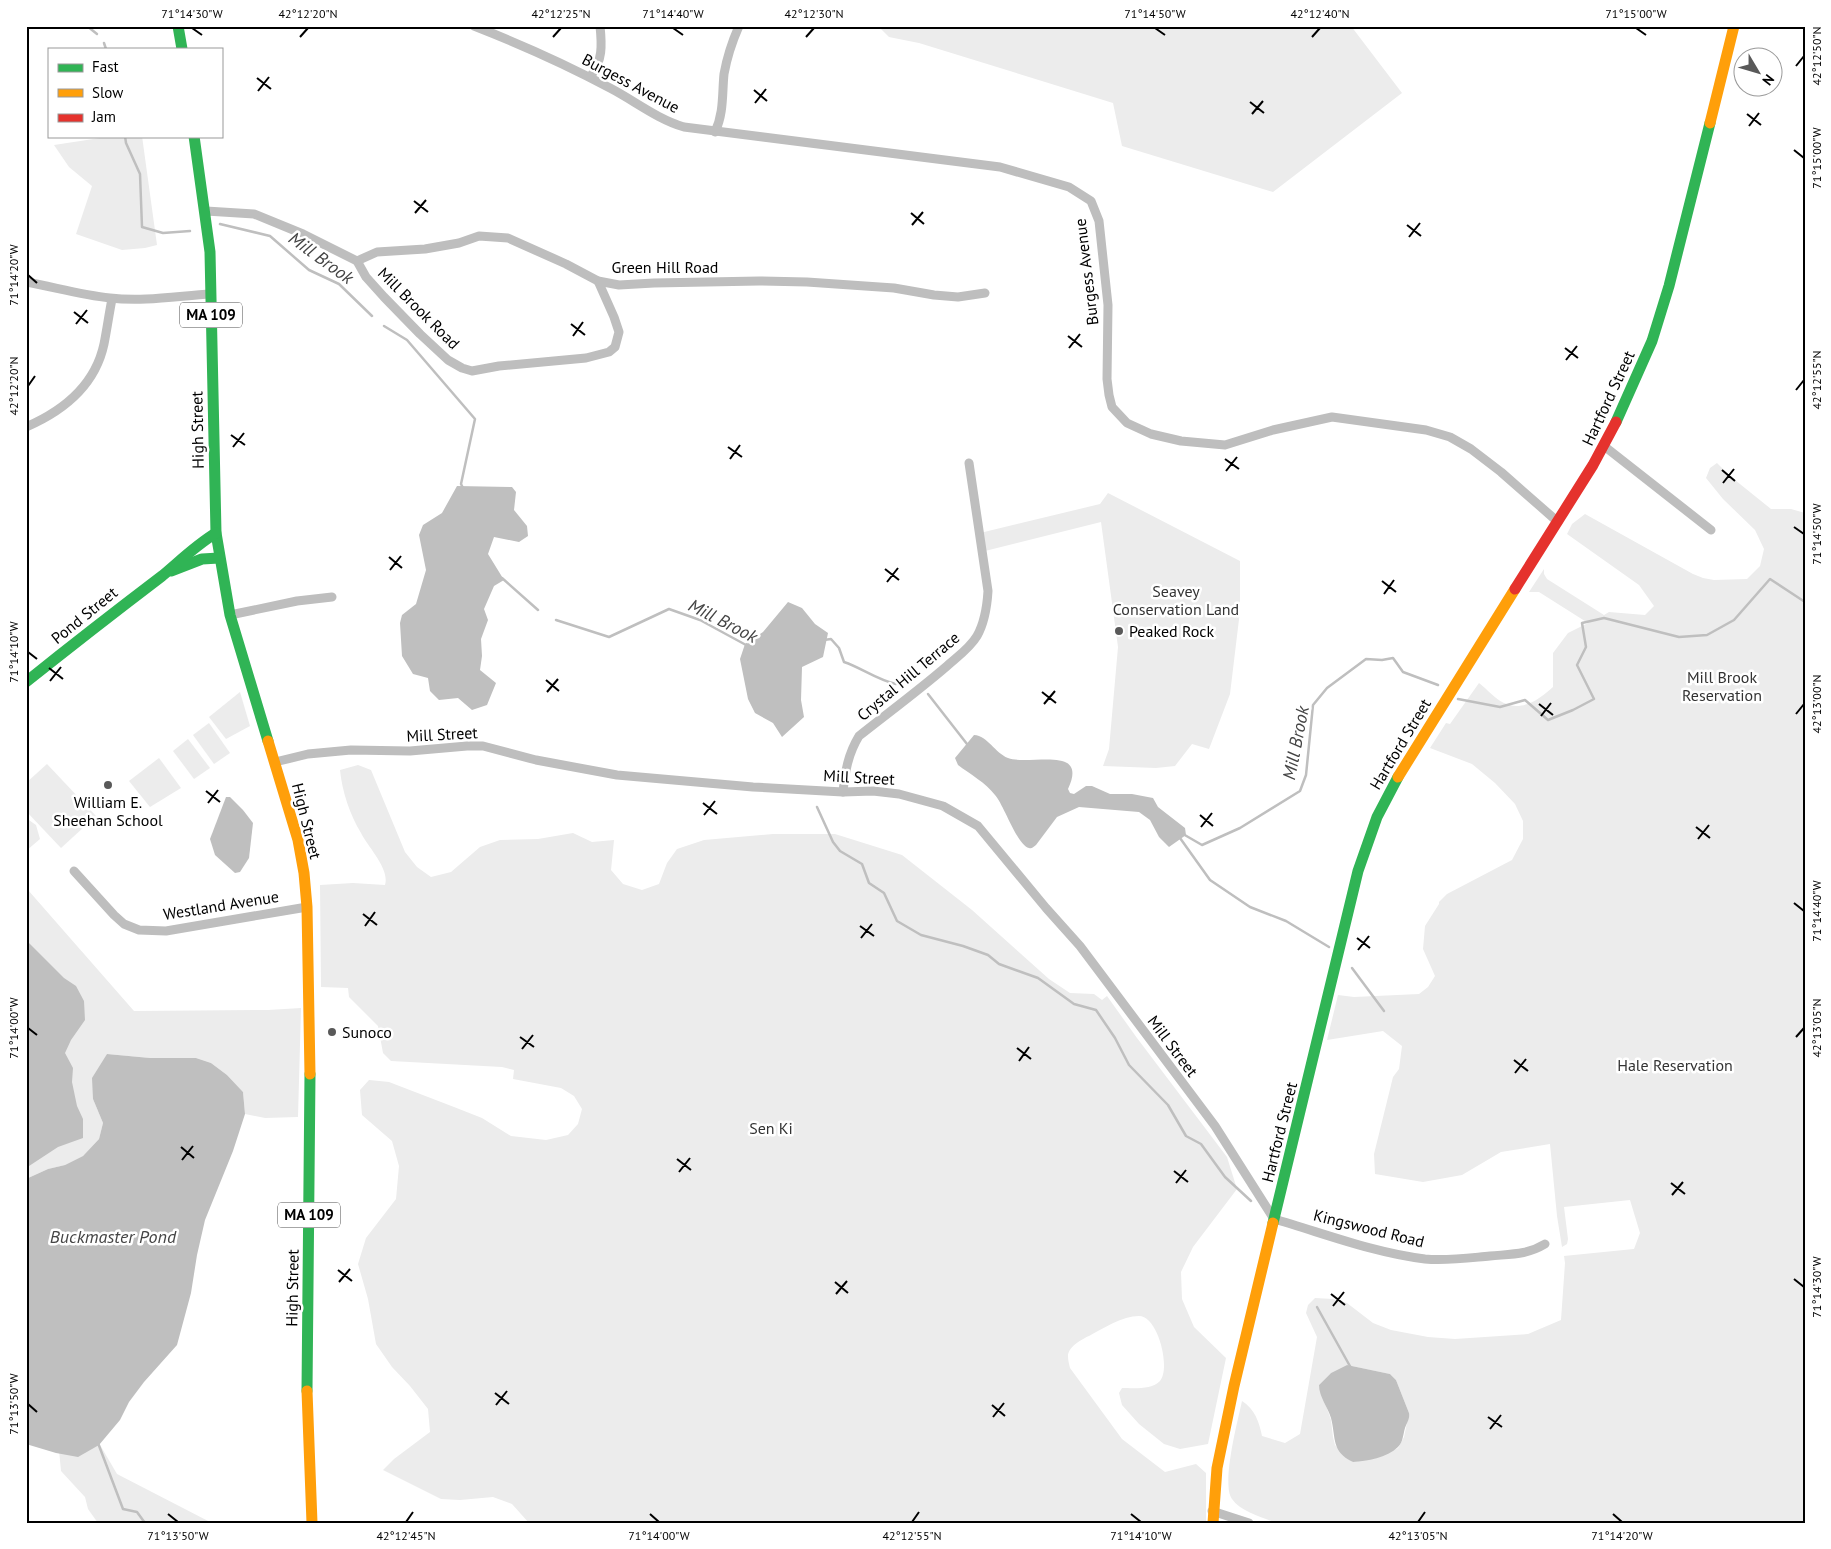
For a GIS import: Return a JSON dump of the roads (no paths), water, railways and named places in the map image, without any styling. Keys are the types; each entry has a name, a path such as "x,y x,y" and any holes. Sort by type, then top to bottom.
{"street":[{"path":"178,26 182,48"},
{"name":"Burgess Avenue","path":"474,26 590,77 628,97 667,122 684,127 1000,167 1069,187 1091,201 1099,221 1108,305 1107,379 1109,395 1112,408 1127,423 1151,434 1181,441 1217,445 1224,445 1273,430 1332,417 1426,430 1450,437 1471,450 1501,472 1558,522"},
{"path":"590,77 596,70 601,57 600,26"},
{"path":"716,132 720,120 728,52 739,26"},
{"name":"Hartford Street","path":"1212,1517 1221,1443 1358,871 1376,817 1392,785 1604,446 1652,341 1669,286 1734,26"},
{"name":"High Street","path":"194,138 206,211 210,252 216,533 219,558 230,616 298,840 304,872 307,907 310,1073 307,1408 312,1523"},
{"name":"Mill Brook Road","path":"206,211 254,214 303,234 357,261 366,277 384,298 420,334 448,360 472,371 499,366 586,358 609,352 615,347 619,332 598,281"},
{"name":"Green Hill Road","path":"357,261 377,252 425,249 459,243 479,236 508,238 566,264 598,281 619,285 683,282 807,282 894,288 958,297 986,293"},
{"path":"26,282 77,294 112,299 211,294"},
{"path":"26,427 44,420 82,390 93,373 104,346 112,299"},
{"path":"1604,446 1711,530"},
{"name":"Crystal Hill Terrace","path":"843,792 848,759 852,747 859,736 922,687 964,651 977,636 984,620 988,591 969,463"},
{"name":"Pond Street","path":"26,682 104,619 164,574 182,557 216,533"},
{"name":"Pond Street","path":"164,574 202,559 219,558"},
{"path":"230,616 297,601 332,597"},
{"name":"Mill Street","path":"275,762 308,754 351,750 410,751 483,746 560,766 617,775 753,787 843,792 873,791 899,794 943,806 978,826 1080,946 1215,1126 1274,1219"},
{"name":"Westland Avenue","path":"74,870 114,915 124,924 139,930 166,931 307,907"},
{"name":"Kingswood Road","path":"1274,1219 1363,1245 1426,1259 1456,1259 1521,1253 1533,1251 1545,1244"},
{"path":"1212,1517 1249,1523"}],"water":[{"path":"457,486 512,487 516,492 514,510 527,526 528,536 519,542 494,537 488,554 504,580 494,586 484,609 488,620 481,639 482,656 480,670 496,683 487,705 472,710 458,698 439,700 430,691 428,678 413,674 402,656 400,623 402,615 416,604 426,570 419,535 423,525 442,513"},
{"path":"788,602 802,608 815,624 828,633 823,657 802,667 801,700 804,717 782,737 773,723 755,713 748,699 740,659 745,644 763,632"},
{"path":"974,735 983,738 1003,756 1008,758 1018,760 1054,760 1071,766 1072,775 1068,789 1070,793 1074,794 1086,786 1092,786 1110,794 1132,794 1153,798 1158,807 1185,828 1186,835 1169,847 1159,837 1150,820 1139,812 1079,807 1057,817 1036,845 1029,848 1024,845 1015,833 999,800 983,783 958,765 955,758"},
{"path":"226,797 230,797 253,823 249,858 240,872 235,873 215,855 210,839"},
{"path":"26,940 64,978 76,986 84,1001 85,1020 71,1040 65,1053 73,1068 72,1082 77,1106 83,1119 83,1138 58,1147 26,1168"},
{"name":"Buckmaster Pond","path":"107,1054 150,1058 196,1058 211,1063 227,1075 243,1092 245,1114 233,1151 205,1220 191,1293 177,1345 144,1382 129,1402 120,1420 99,1445 78,1457 26,1444 26,1179 48,1169 65,1165 83,1156 99,1139 103,1123 93,1099 92,1078"},
{"path":"1347,1365 1390,1374 1396,1380 1409,1413 1409,1419 1400,1445 1388,1454 1370,1460 1353,1462 1341,1454 1338,1449 1331,1418 1320,1394 1319,1385 1331,1373"}],"waterway":[{"name":"Mill Brook","path":"87,26 97,34"},
{"name":"Mill Brook","path":"104,43 106,48"},
{"name":"Mill Brook","path":"125,138 140,174 142,227 163,233 190,231"},
{"name":"Mill Brook","path":"220,224 270,236 309,270 339,284 372,316"},
{"name":"Mill Brook","path":"384,326 407,340 475,419 461,484 463,488"},
{"name":"Mill Brook","path":"502,578 538,610"},
{"name":"Mill Brook","path":"1458,699 1500,707 1525,700 1548,720 1594,699 1577,665 1586,647 1582,623 1604,618 1679,637 1707,635 1734,620 1770,579 1805,602"},
{"name":"Mill Brook","path":"556,620 609,637 669,609 700,620 746,645"},
{"name":"Mill Brook","path":"824,640 831,639 839,648 844,662 882,680 896,684"},
{"name":"Mill Brook","path":"1183,834 1202,845 1240,828 1300,791 1306,775 1313,705 1327,688 1366,659 1382,660 1393,658 1403,672 1438,685"},
{"name":"Mill Brook","path":"928,694 967,744"},
{"path":"817,807 833,842 840,851 862,864 869,883 884,893 897,921 921,935 988,955 999,964 1038,978 1074,1004 1096,1010 1115,1038 1129,1065 1168,1105 1186,1136 1201,1144 1225,1177 1251,1201"},
{"path":"1180,838 1210,880 1250,907 1286,921 1329,947"},
{"path":"1352,968 1384,1011"},
{"path":"1317,1307 1351,1368"},
{"path":"98,1443 123,1509 137,1512 145,1523"}],"place":[{"name":"Peaked Rock","path":"1119,631"},
{"name":"William E. Sheehan School","path":"108,785"},
{"name":"Sunoco","path":"332,1032"}],"park label":[{"name":"Seavey Conservation Land","path":"1176,600"},
{"name":"Mill Brook Reservation","path":"1722,686"},
{"name":"Hale Reservation","path":"1675,1065"},
{"name":"Sen Ki","path":"771,1128"}]}
